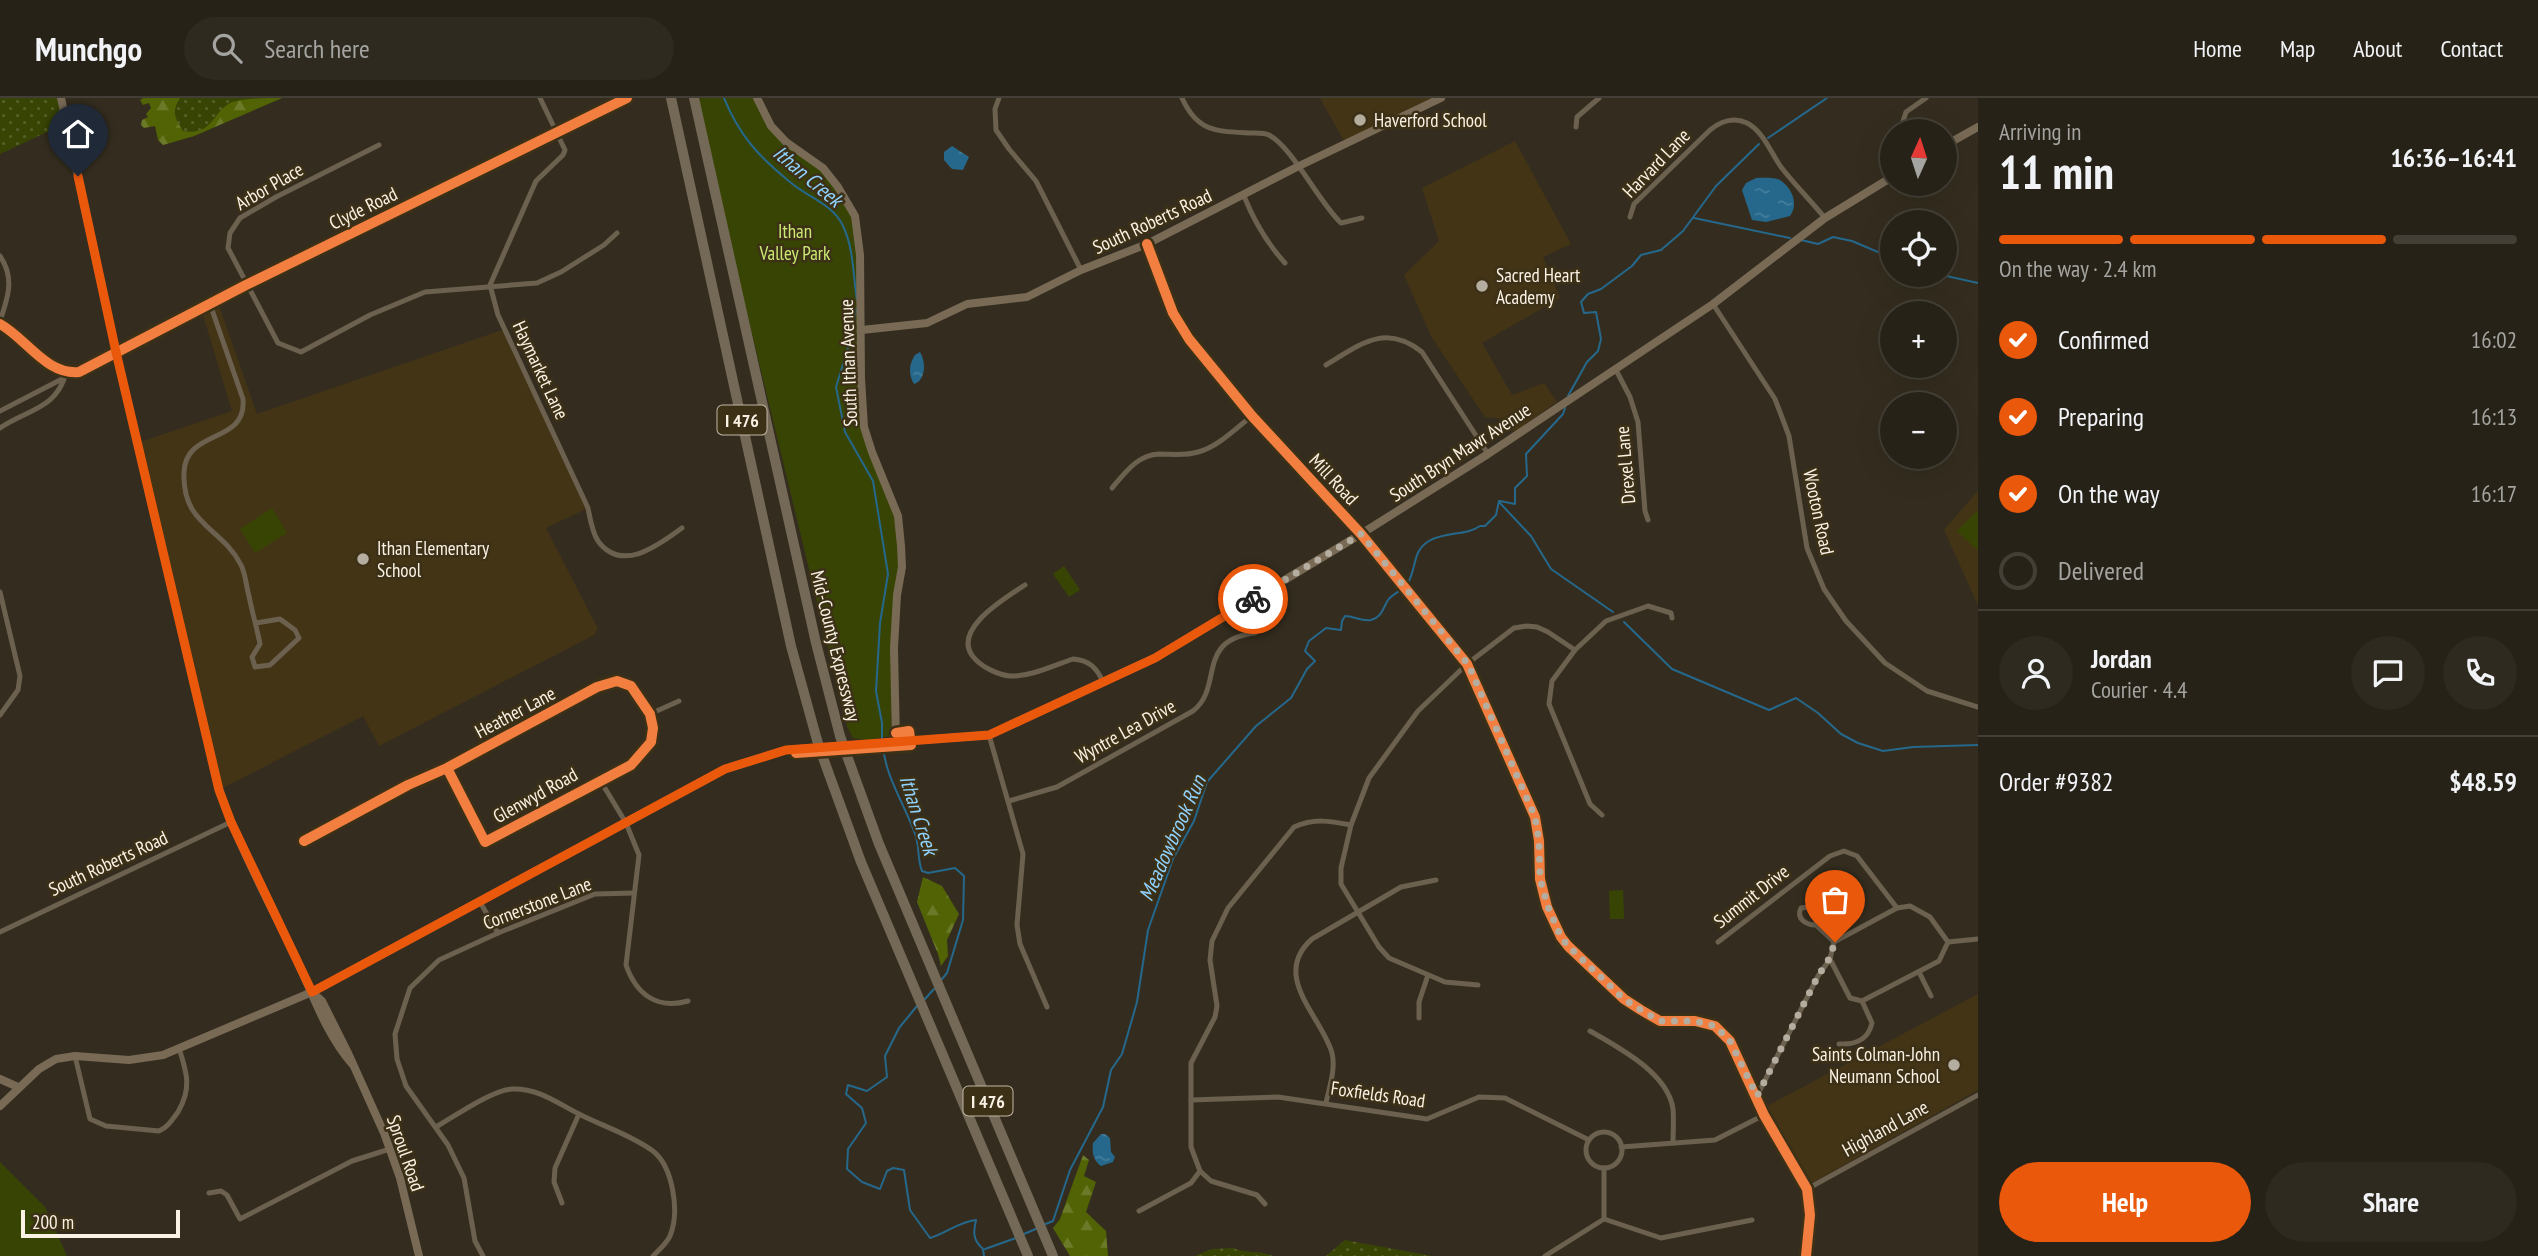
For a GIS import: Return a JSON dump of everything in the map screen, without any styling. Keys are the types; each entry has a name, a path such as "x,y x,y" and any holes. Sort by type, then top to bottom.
{"highway":[{"name":"I 476","path":"671,98 788,633 817,740 861,862 1026,1252"},
{"name":"Mid-County Expressway","path":"694,98 816,643 846,753 879,844 1053,1256"}],"main road":[{"name":"Sproul Road","path":"61,98 116,352 219,790 231,822 312,992 322,1001 348,1052 390,1149 419,1256"},
{"name":"South Ithan Avenue","path":"757,98 771,126 786,142 823,168 855,216 860,256 864,427 898,516 901,546 902,567 894,629 896,742"},
{"name":"South Roberts Road","path":"862,330 927,323 967,304 1027,297 1081,270 1147,244 1426,101 1441,98"},
{"path":"1957,139 1978,127"},
{"name":"South Bryn Mawr Avenue","path":"0,1106 39,1069 56,1059 75,1056 146,1059 179,1048 312,992 725,769 786,750 989,735 1155,658 1488,454 1713,304 1825,218 1880,184"},
{"path":"0,1079 18,1087"}],"street":[{"path":"490,285 536,181 565,150 540,98"},
{"name":"Clyde Road","path":"0,411 246,285 627,98"},
{"path":"999,98 995,109 996,130 1036,181 1081,270"},
{"path":"1182,98 1189,114 1200,124 1217,131 1266,134 1281,143 1341,223 1362,218"},
{"path":"1576,127 1577,117 1599,98"},
{"path":"1903,119 1906,112 1926,98"},
{"name":"Harvard Lane","path":"1630,216 1634,204 1710,130 1721,123 1734,120 1745,122 1756,131 1782,168 1825,218"},
{"name":"Arbor Place","path":"379,145 240,218 230,233 228,248 278,343 300,352 370,315 425,292 537,283 561,272 604,245 617,233"},
{"path":"1244,196 1270,247 1285,263"},
{"name":"Mill Road","path":"1147,244 1173,313 1189,339 1252,416 1361,534 1468,664 1535,817 1540,879 1561,937 1624,999 1660,1021 1695,1021 1715,1026 1730,1041 1757,1096"},
{"path":"0,256 6,266 10,287 0,322 65,376 55,398 0,428"},
{"name":"Haymarket Lane","path":"490,285 498,315 588,508 598,541 614,553 643,554 682,528"},
{"path":"210,304 243,400 243,409 233,428 202,442 190,452 184,481 193,513 233,551 244,572 260,644 252,657 255,667 270,665 299,638 295,630 280,619 256,623"},
{"name":"Wooton Road","path":"1713,304 1775,399 1789,436 1807,548 1824,589 1846,621 1885,663 1927,691 1978,707"},
{"path":"1326,365 1371,340 1399,338 1411,344 1422,352 1488,454"},
{"name":"Drexel Lane","path":"1615,368 1630,397 1638,422 1648,520"},
{"path":"1112,488 1130,467 1143,458 1157,454 1200,452 1252,416"},
{"path":"1025,585 990,608 974,625 969,641 970,653 978,663 1012,676 1073,659 1082,660 1098,670 1103,682"},
{"path":"0,592 20,676 18,690 0,715"},
{"path":"1602,815 1590,804 1549,704 1552,681 1575,650 1598,626 1639,609 1656,607 1671,613 1672,618"},
{"path":"1478,985 1445,982 1384,954 1341,884 1340,868 1351,825 1369,778 1418,711 1468,664 1514,628 1537,627 1575,650"},
{"name":"Wyntre Lea Drive","path":"1010,801 1057,787 1193,711 1200,706 1214,660 1223,646 1240,635 1255,634"},
{"name":"Heather Lane","path":"304,841 597,687 617,681 631,686 650,714"},
{"path":"600,780 631,765 651,743 653,728 650,714 678,701"},
{"path":"989,735 1023,854 1017,925 1020,944 1048,1007"},
{"name":"Glenwyd Road","path":"447,768 485,842 600,780 626,823 639,855 626,965 630,976 637,988 652,1001 674,1005 688,1001"},
{"path":"1265,1204 1257,1195 1211,1181 1200,1171 1191,1147 1191,1063 1215,1017 1217,1006 1210,960 1212,941 1228,908 1294,827 1307,821 1323,820 1351,825"},
{"name":"South Roberts Road","path":"0,932 231,822"},
{"name":"Summit Drive","path":"1718,942 1806,872 1838,852 1850,852 1857,856 1897,908"},
{"path":"1326,1103 1333,1067 1332,1052 1301,997 1297,974 1298,959 1305,944 1401,887 1436,880"},
{"name":"Cornerstone Lane","path":"483,1256 475,1241 464,1178 436,1127 406,1086 397,1059 395,1034 410,988 439,960 498,933 595,894 634,893"},
{"path":"480,902 498,933"},
{"path":"1805,1256 1810,1215 1807,1189 1757,1096 1829,959 1835,942 1897,908 1910,906 1930,917 1948,942"},
{"path":"1816,925 1835,942"},
{"path":"1948,942 1978,939"},
{"path":"1829,959 1850,998 1862,1001 1939,961 1948,942"},
{"path":"1919,972 1931,996"},
{"path":"1419,1017 1419,1002 1428,975"},
{"path":"1839,1044 1848,1045 1863,1040 1870,1031 1872,1023 1862,1001"},
{"path":"1590,1031 1620,1048 1661,1083 1673,1108 1673,1143"},
{"path":"75,1056 90,1119 106,1126 159,1131 170,1123 187,1095 187,1076 179,1048"},
{"path":"436,1127 510,1089 536,1091 631,1138 655,1153 666,1171 675,1196 675,1218 670,1238 653,1256"},
{"name":"Highland Lane","path":"1807,1189 1978,1095"},
{"name":"Foxfields Road","path":"1191,1100 1278,1097 1427,1119 1479,1097 1505,1098 1589,1140 1598,1133 1607,1133 1616,1137 1621,1147 1715,1140 1765,1115"},
{"path":"562,1203 554,1182 555,1168 579,1114"},
{"path":"1589,1140 1587,1158 1594,1165 1604,1168 1617,1161 1621,1147"},
{"path":"209,1193 221,1191 227,1195 240,1219 352,1161 390,1149"},
{"path":"1604,1168 1604,1219"},
{"path":"1139,1211 1191,1183 1200,1171"},
{"path":"1604,1219 1661,1238 1752,1220"},
{"path":"1545,1256 1604,1219"}],"shaded area":[{"name":"Haverford School","path":"1320,98 1432,98 1344,141"},
{"name":"Sacred Heart Academy","path":"1515,141 1571,244 1543,257 1560,298 1482,343 1512,395 1544,383 1557,402 1514,432 1504,419 1485,417 1431,336 1404,275 1439,241 1422,188"},
{"name":"Ithan Elementary School","path":"218,303 257,414 505,329 588,508 546,528 598,629 594,635 379,746 363,716 219,790 137,443 232,411 202,312"},
{"path":"1978,491 1978,605 1944,530"},
{"path":"1978,994 1978,1090 1808,1185 1802,1181 1767,1106"}],"green space":[{"path":"0,98 61,98 66,120 60,126 0,154"},
{"path":"149,98 282,98 194,136 163,145"},
{"path":"180,98 175,111 176,119 183,131 193,132 207,126 232,102 282,98 194,136 163,145 158,140 155,126 144,128 141,125 151,108 149,103 143,105 140,100"},
{"name":"Ithan Valley Park","path":"695,98 757,98 771,126 823,168 855,216 864,427 898,516 901,546 894,619 891,736 866,740 853,738 847,726"},
{"path":"272,508 287,533 255,553 240,529"},
{"path":"1978,510 1978,551 1957,531"},
{"path":"1064,566 1080,590 1069,597 1053,574"},
{"path":"923,877 942,886 959,914 947,940 948,956 941,966 917,902"},
{"path":"1623,890 1624,919 1610,919 1609,891"},
{"path":"1083,1155 1089,1160 1084,1176 1096,1182 1086,1212 1106,1231 1108,1256 1070,1256 1053,1228 1060,1219"},
{"path":"0,1162 45,1207 67,1256 0,1256"},
{"path":"1345,1240 1432,1256 1326,1256"},
{"path":"1233,1248 1273,1256 1195,1256 1212,1249"}],"water":[{"path":"952,146 969,157 963,170 952,169 944,160 944,152"},
{"path":"1756,178 1777,179 1788,187 1794,201 1790,216 1766,222 1752,220 1742,190 1746,183"},
{"path":"920,352 924,370 921,379 914,384 910,365 915,355"},
{"path":"1101,1134 1110,1138 1111,1152 1115,1157 1113,1162 1101,1166 1095,1159 1093,1143"}],"waterway":[{"name":"Ithan Creek","path":"724,98 736,123 759,154 790,182 839,218 849,244 857,300"},
{"name":"Meadowbrook Run","path":"1768,138 1827,98"},
{"name":"Meadowbrook Run","path":"1568,396 1587,362 1598,351 1601,339 1596,312 1584,313 1581,302 1588,294 1601,289 1632,266 1641,255 1661,250 1683,231 1716,186 1759,144"},
{"path":"1694,218 1790,238"},
{"path":"1801,240 1818,244 1833,237 1852,241 1880,253"},
{"path":"1957,278 1978,283"},
{"name":"Ithan Creek","path":"856,309 852,335 836,387 845,432 873,481 888,574 880,623 876,691 882,723 882,741"},
{"name":"Meadowbrook Run","path":"1500,501 1515,504 1515,488 1527,476 1526,454 1563,414 1565,408"},
{"name":"Meadowbrook Run","path":"1043,1225 1053,1221 1070,1170 1103,1107 1111,1070 1122,1054 1137,1002 1148,930 1173,859 1194,821 1207,782 1256,726 1291,698 1307,669 1315,661 1305,651 1309,641 1326,628 1341,630 1345,616 1368,620 1378,617 1388,600 1408,583 1417,554 1424,545 1435,538 1485,526 1496,515 1499,501"},
{"path":"1499,502 1531,536 1551,569 1613,612"},
{"path":"1624,622 1672,669 1769,710 1796,698 1841,734 1858,743 1883,751 1913,747 1978,745"},
{"name":"Ithan Creek","path":"883,747 892,781 917,839 922,871 928,873 955,868 964,876 963,920 947,973 942,979"},
{"name":"Ithan Creek","path":"924,1000 934,989"},
{"name":"Ithan Creek","path":"917,1006 899,1028 885,1056 887,1077 867,1091 848,1085 846,1094 862,1108 866,1123 848,1149 847,1169 862,1182 880,1189 887,1171 893,1168 904,1170 910,1210 930,1238 976,1220 975,1236 984,1256"},
{"name":"Meadowbrook Run","path":"1024,1234 1038,1228"},
{"name":"Meadowbrook Run","path":"985,1249 1016,1238"}],"cycle path":[{"path":"0,324 47,362 57,368 79,372 246,285 627,98"},
{"path":"1147,244 1173,313 1189,339 1252,416 1361,534 1467,664 1535,817 1540,879 1547,907 1561,937 1624,999 1641,1010 1660,1021 1695,1021 1715,1026 1730,1041 1764,1115 1807,1189 1810,1215 1806,1256"},
{"path":"304,841 597,687 617,681 631,686 650,714 653,728 651,742 631,765 485,842 447,768"},
{"path":"796,753 911,745 909,731 896,733"}],"way so far":[{"path":"1253,599 1361,534 1468,664 1535,817 1540,879 1561,937 1624,999 1660,1021 1695,1021 1715,1026 1730,1041 1757,1096 1829,959 1835,942"}],"place":[{"name":"Haverford School","path":"1360,120"},
{"name":"Sacred Heart Academy","path":"1482,286"},
{"name":"Ithan Elementary School","path":"363,559"},
{"name":"Saints Colman-John Neumann School","path":"1954,1065"}],"route":[{"path":"78,176 116,352 219,790 231,822 312,992 725,769 786,750 989,735 1155,658 1253,599"}]}
